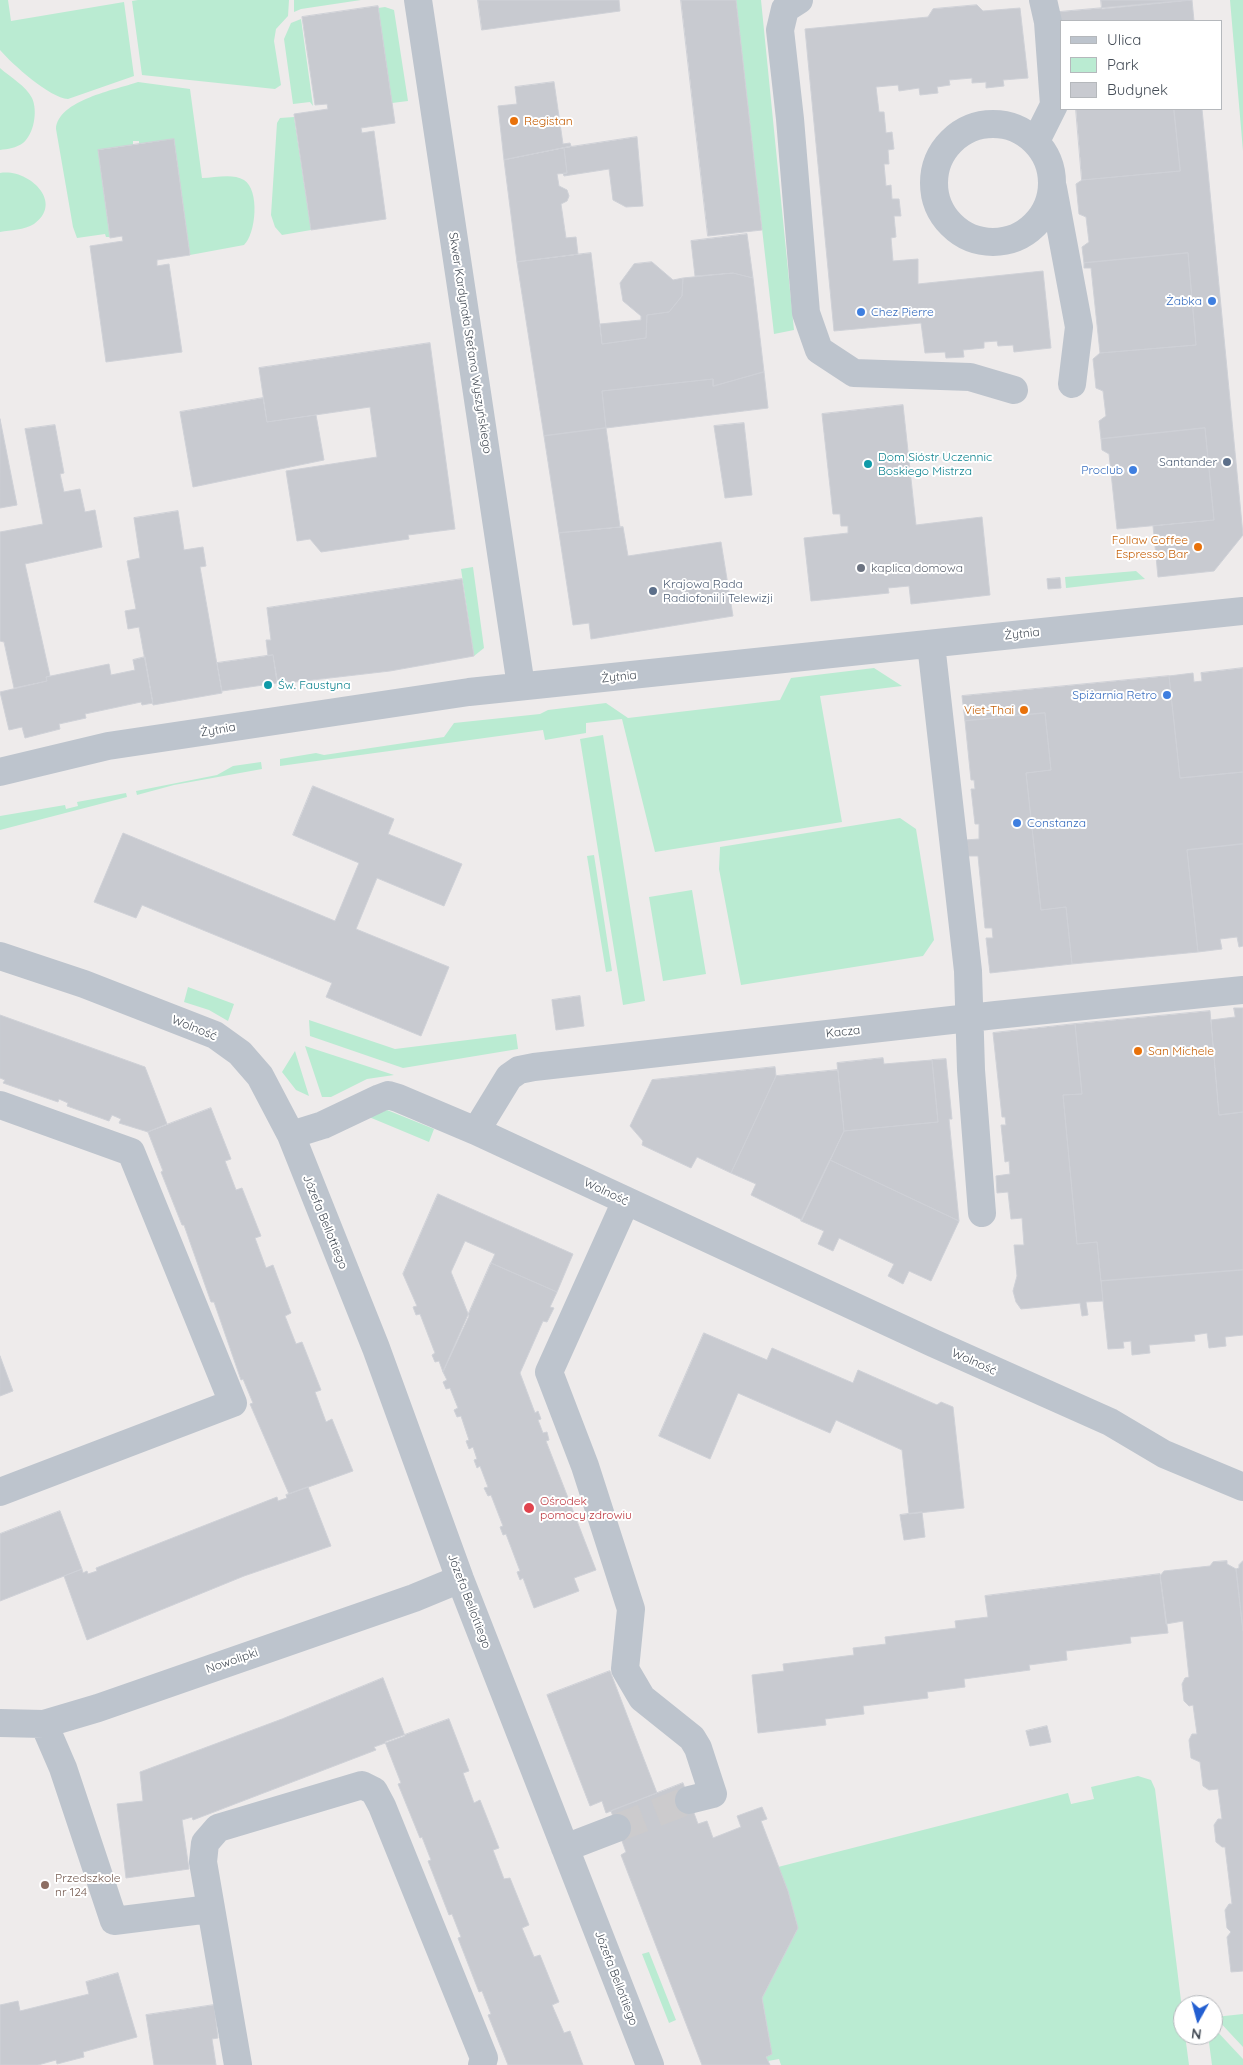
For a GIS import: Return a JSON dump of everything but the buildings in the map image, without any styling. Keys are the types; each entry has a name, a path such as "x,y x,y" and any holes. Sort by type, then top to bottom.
{"street":[{"name":"Skwer Kardynała Stefana Wyszyńskiego","path":"418,0 521,686"},
{"path":"799,0 785,9 780,30 790,119 806,313 819,350 854,373 970,376 1014,390"},
{"path":"1036,141 1054,105 1048,22 1043,0"},
{"path":"1052,188 1048,205 1040,220 1028,231 1012,239 995,242 978,240 956,228 940,210 935,194 934,177 938,161 946,147 958,135 973,127 990,123 1006,125 1022,131 1036,141 1046,155 1052,171 1052,188 1079,327 1072,384"},
{"name":"Żytnia","path":"0,772 108,746 469,692 1243,611"},
{"path":"931,644 968,971 972,1070 982,1213"},
{"name":"Wolność","path":"0,956 84,984 215,1035 240,1053 260,1076 291,1135 323,1125 388,1095 476,1131 933,1343 1110,1422 1164,1454 1243,1487"},
{"name":"Kacza","path":"476,1131 499,1091 509,1077 519,1070 969,1018 1243,990"},
{"path":"0,1105 131,1152 233,1403 0,1492"},
{"name":"Józefa Bellottiego","path":"291,1135 376,1348 460,1579 650,2065"},
{"path":"626,1202 549,1372 585,1466 631,1609 625,1669 642,1698 692,1738 707,1772 713,1794 689,1800"},
{"name":"Nowolipki","path":"0,1723 44,1724 98,1708 414,1598 460,1579"},
{"path":"44,1724 63,1768 114,1921 210,1909"},
{"path":"238,2065 202,1862 206,1843 218,1828 362,1785 374,1791 382,1806 484,2058 482,2065"},
{"path":"565,1848 617,1828"}],"green space":[{"path":"0,0 8,0 11,21 124,2 134,76 68,99 51,93 22,71 0,50"},
{"path":"289,0 288,16 276,29 274,41 281,85 275,89 142,75 132,1"},
{"path":"294,0 361,0 301,9 294,12"},
{"path":"736,0 761,0 794,330 774,334"},
{"path":"1230,0 1243,0 1243,151"},
{"path":"385,7 394,10 408,101 392,103 378,8"},
{"path":"301,19 313,106 310,102 293,104 284,39 291,23"},
{"path":"0,68 22,86 32,98 35,116 30,134 23,143 9,149 0,150"},
{"path":"138,82 190,89 202,178 229,176 239,178 249,185 252,193 255,212 251,232 244,245 190,255 174,140 139,144 139,141 133,141 133,145 98,150 110,237 106,237 105,234 77,238 73,227 56,129 59,119 77,103"},
{"path":"294,117 311,230 282,235 275,227 271,215 277,123 280,118"},
{"path":"0,173 11,173 21,176 39,188 46,206 43,215 34,224 22,229 0,232"},
{"path":"473,567 484,648 474,656 461,569"},
{"path":"1136,571 1145,579 1066,588 1065,577"},
{"path":"874,668 902,686 820,696 842,822 655,852 622,719 586,723 586,733 545,740 543,730 280,766 280,759 316,753 324,755 444,737 454,723 540,714 548,710 606,703 628,718 780,700 791,678"},
{"path":"603,735 645,1001 623,1005 580,739"},
{"path":"261,762 262,769 174,785 137,795 136,791 217,775 233,766"},
{"path":"126,793 127,797 0,830 0,816 65,805 66,809 78,806 77,802"},
{"path":"900,818 916,829 934,940 923,956 741,985 719,869 720,847"},
{"path":"594,855 612,971 606,972 587,856"},
{"path":"692,890 706,974 663,981 649,897"},
{"path":"188,987 234,1004 228,1021 209,1010 184,1002"},
{"path":"309,1020 395,1049 516,1034 518,1049 403,1068 310,1036"},
{"path":"305,1046 394,1075 367,1079 331,1097 322,1097"},
{"path":"295,1051 309,1096 296,1090 282,1072"},
{"path":"387,1110 434,1129 429,1142 369,1117"},
{"path":"1138,1776 1151,1780 1155,1789 1180,1995 1173,1995 1173,2045 1186,2045 1189,2065 781,2065 779,2059 768,2061 766,2057 772,2054 762,1998 798,1928 788,1891 778,1867 1068,1793 1071,1804 1094,1799 1091,1787"},
{"path":"649,1952 676,2020 669,2023 642,1954"},
{"path":"1243,2014 1243,2047 1223,2026 1223,2016"},
{"path":"1223,2038 1243,2059 1243,2065 1212,2065 1209,2045 1223,2045"}],"tunnel":[{"path":"617,1828 689,1800"}],"place":[{"name":"Registan","path":"514,121"},
{"name":"Żabka","path":"1212,301"},
{"name":"Chez Pierre","path":"861,312"},
{"name":"Santander","path":"1227,462"},
{"name":"Dom Sióstr Uczennic Boskiego Mistrza","path":"868,464"},
{"name":"Proclub","path":"1133,470"},
{"name":"Follaw Coffee Espresso Bar","path":"1198,547"},
{"name":"kaplica domowa","path":"861,568"},
{"name":"Krajowa Rada Radiofonii i Telewizji","path":"653,591"},
{"name":"Św. Faustyna","path":"268,685"},
{"name":"Spiżarnia Retro","path":"1167,695"},
{"name":"Viet-Thai","path":"1024,710"},
{"name":"Constanza","path":"1017,823"},
{"name":"San Michele","path":"1138,1051"},
{"name":"Ośrodek pomocy zdrowiu","path":"529,1508"},
{"name":"Przedszkole nr 124","path":"45,1885"}]}
